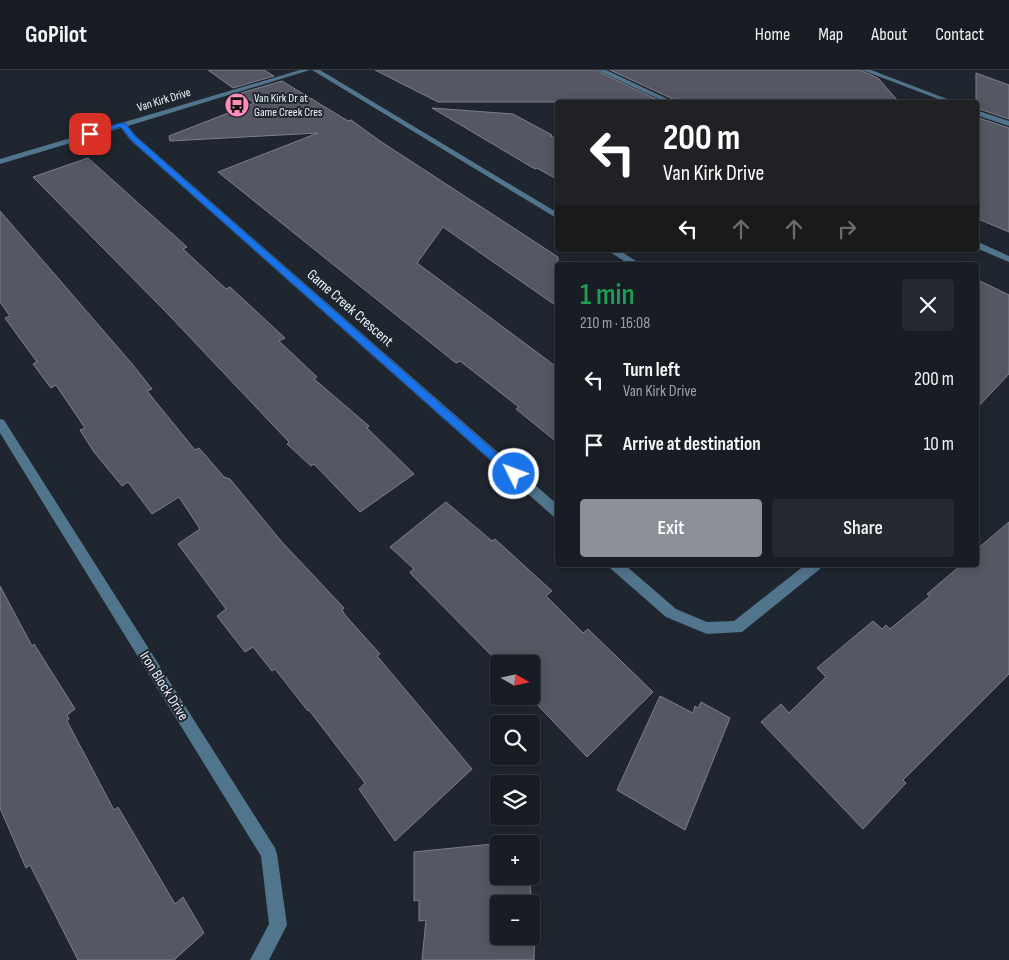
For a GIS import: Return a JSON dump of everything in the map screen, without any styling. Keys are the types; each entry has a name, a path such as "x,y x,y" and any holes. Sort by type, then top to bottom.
{"street":[{"name":"Van Kirk Drive","path":"0,162 307,70"},
{"path":"315,70 555,215"},
{"path":"600,70 666,100"},
{"path":"865,70 946,100"},
{"path":"979,113 1009,124"},
{"name":"Game Creek Crescent","path":"123,124 141,145 555,510"},
{"path":"979,245 1009,259"},
{"path":"615,252 632,262"},
{"name":"Iron Block Drive","path":"0,423 269,854 278,925 259,960"},
{"path":"618,567 670,613 707,628 737,627 812,567"}],"building":[{"path":"208,70 264,70 274,76 233,88"},
{"path":"375,70 595,70 658,100 555,100 555,102 438,102"},
{"path":"610,70 860,70 878,78 897,100 675,100"},
{"path":"976,73 1009,85 1009,119 979,109 979,100 976,100"},
{"path":"282,81 348,121 351,120 380,141 558,257 558,262 555,262 555,305 443,227 417,263 555,366 555,441 516,409 519,407 460,361 456,363 218,172 318,133 170,141 169,136 254,103 241,93"},
{"path":"432,108 513,114 552,135 550,136 555,138 555,178 537,168 535,169"},
{"path":"979,118 1009,128 1009,232 979,219"},
{"path":"88,158 187,247 183,249 226,289 230,287 285,338 279,341 317,377 314,379 369,426 367,428 414,474 360,512 314,464 311,466 287,444 289,442 168,314 33,177"},
{"path":"0,211 133,365 152,389 147,391 195,450 199,448 224,477 230,479 281,541 344,608 342,610 345,615 380,654 377,656 472,769 395,841 359,789 365,783 309,710 275,669 272,671 253,647 245,652 217,616 226,609 178,544 200,529 179,497 152,514 128,482 122,486 94,452 80,430 85,428 56,385 51,388 33,364 37,362 5,318 10,316 0,302"},
{"path":"979,280 1009,295 1009,374 979,406"},
{"path":"446,502 492,541 495,539 552,591 546,596 583,633 588,629 653,692 587,757 538,705 540,705 540,655 491,655 412,575 410,572 414,569 390,547"},
{"path":"1009,522 1009,674 903,780 906,783 863,829 761,722 781,704 789,713 826,677 817,668 873,621 882,629 886,625 890,629 930,596 927,594 959,567 979,567 979,547"},
{"path":"0,586 32,646 34,644 75,709 67,715 69,719 67,721 114,810 118,807 175,904 183,897 204,933 174,960 78,960 30,865 26,868 0,808"},
{"path":"660,696 693,713 695,706 698,708 701,702 730,718 685,830 617,790"},
{"path":"490,844 490,885 530,885 531,895 490,895 490,945 535,945 534,960 422,960 426,920 419,921 419,900 414,901 414,852"}],"place":[{"name":"Van Kirk Dr at Game Creek Cres","path":"237,105"}],"route":[{"path":"90,134 123,124 133,138 514,474"}]}
